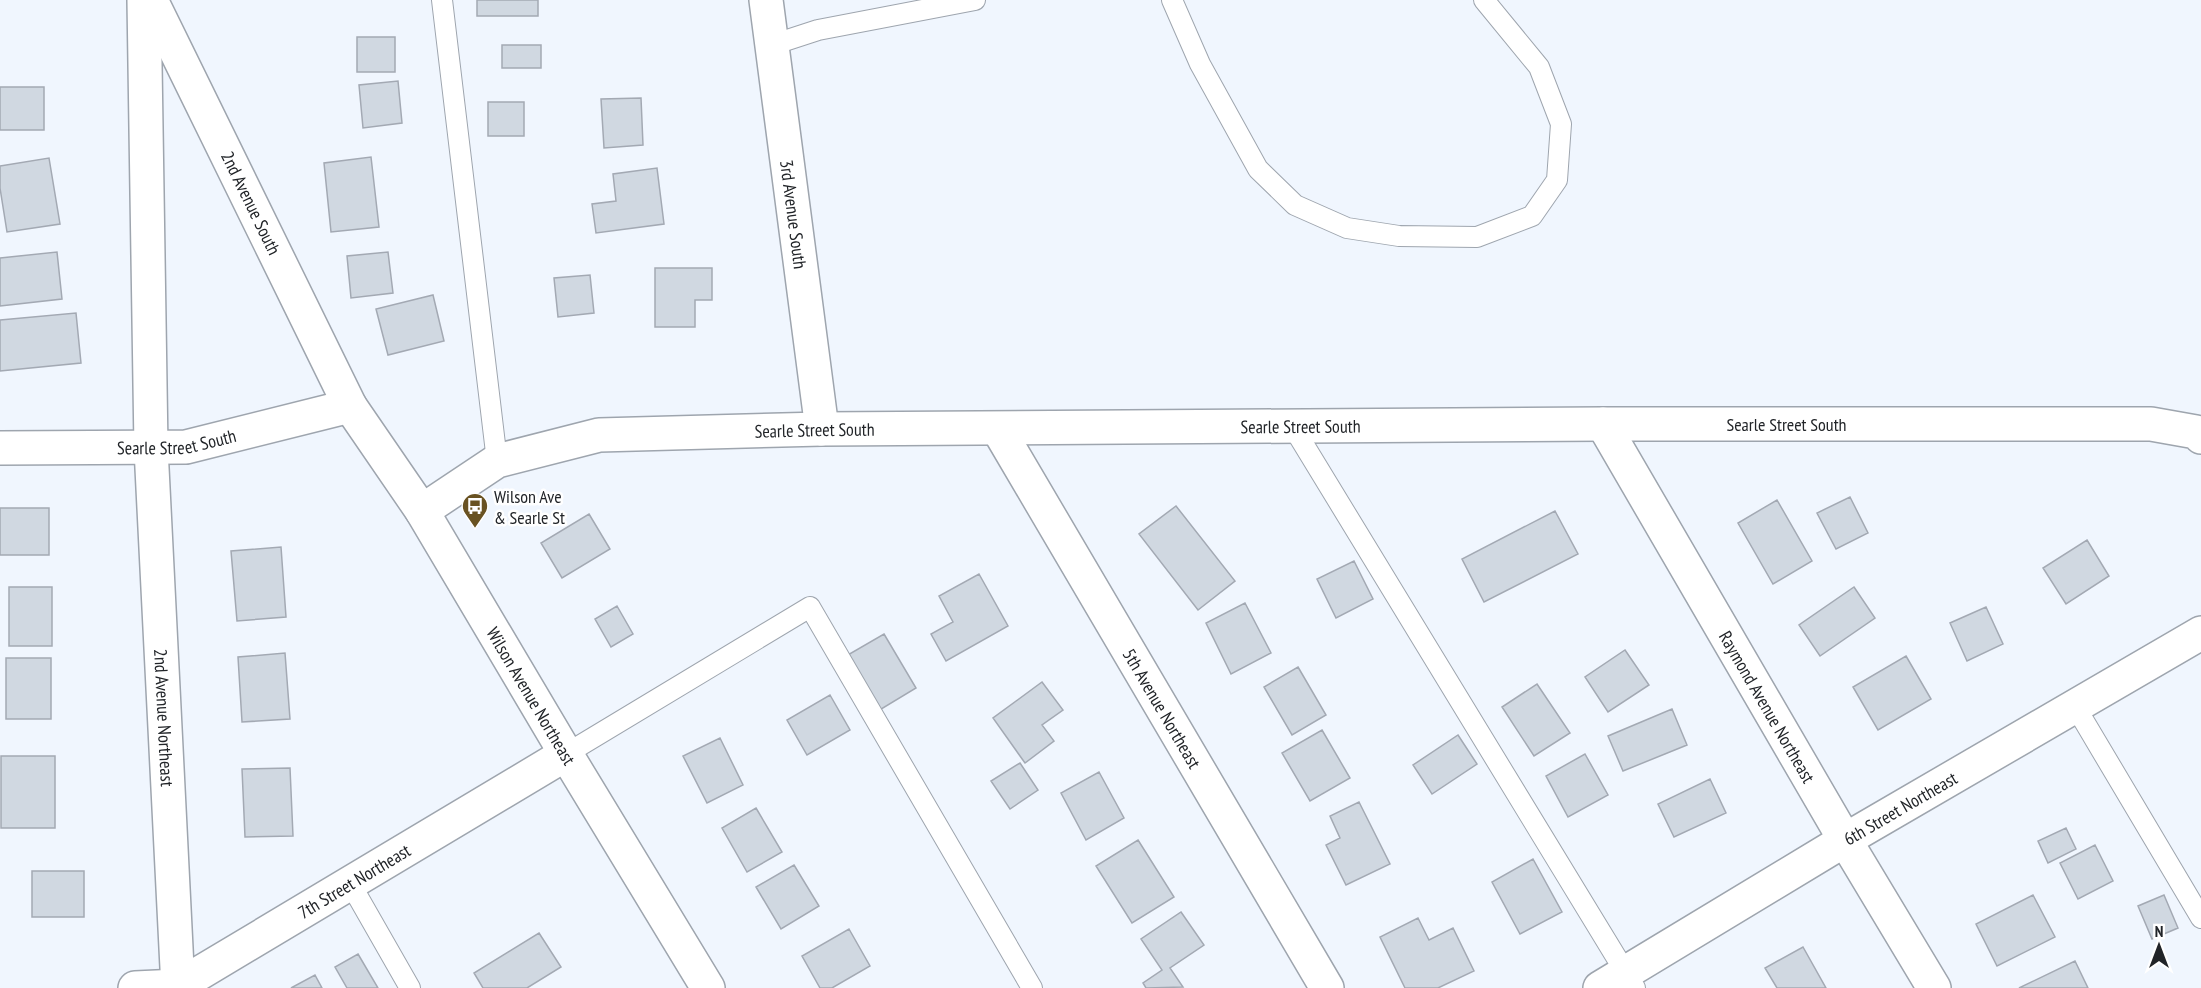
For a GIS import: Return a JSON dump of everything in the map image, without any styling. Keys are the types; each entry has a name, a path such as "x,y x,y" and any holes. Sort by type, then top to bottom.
{"street":[{"path":"144,0 151,448"},
{"name":"2nd Avenue South","path":"151,0 350,406"},
{"name":"3rd Avenue South","path":"766,0 822,429"},
{"name":"Searle Street South","path":"0,448 186,447 350,406"},
{"name":"Wilson Avenue Northeast","path":"350,406 422,511 708,988"},
{"name":"Searle Street South","path":"422,511 497,460 599,435 822,429 1603,424 2151,424 2199,434"},
{"name":"Raymond Avenue Northeast","path":"1603,424 1845,840 1934,988"},
{"name":"5th Avenue Northeast","path":"998,429 1327,988"},
{"name":"2nd Avenue Northeast","path":"151,448 178,987"},
{"name":"6th Street Northeast","path":"1621,983 1845,840 2201,633"},
{"name":"7th Street Northeast","path":"135,988 178,987 566,754"}],"lane":[{"path":"442,0 497,460"},
{"path":"772,45 818,30 975,0"},
{"path":"1172,0 1200,64 1258,169 1295,205 1347,228 1400,236 1477,237 1532,216 1557,180 1561,124 1539,67 1484,0"},
{"path":"1293,427 1621,983"},
{"path":"566,754 810,607 1032,988"},
{"path":"2075,706 2201,918"},
{"path":"350,883 410,988"}],"building":[{"path":"477,0 538,0 538,16 477,16"},
{"path":"357,37 395,37 395,72 357,72"},
{"path":"502,45 541,45 541,68 502,68"},
{"path":"398,81 402,123 363,128 359,85"},
{"path":"0,87 44,87 44,130 0,130"},
{"path":"641,98 643,145 604,148 601,99"},
{"path":"488,102 524,102 524,136 488,136"},
{"path":"371,157 379,227 331,232 324,163"},
{"path":"49,158 60,224 7,232 0,188 0,166"},
{"path":"657,168 664,224 596,233 592,204 616,201 613,174"},
{"path":"57,252 62,299 0,306 0,258"},
{"path":"388,252 393,293 351,298 347,256"},
{"path":"655,268 712,268 712,300 695,300 695,327 655,327"},
{"path":"590,275 594,313 558,317 554,278"},
{"path":"433,295 444,341 388,355 376,309"},
{"path":"76,313 81,363 0,371 0,320"},
{"path":"1850,497 1868,533 1836,549 1817,513"},
{"path":"1777,500 1812,561 1773,584 1738,523"},
{"path":"1176,506 1235,581 1198,610 1139,534"},
{"path":"0,508 49,508 49,555 0,555"},
{"path":"1555,511 1578,554 1484,602 1462,559"},
{"path":"589,514 610,549 562,578 541,543"},
{"path":"2087,540 2109,576 2066,604 2043,568"},
{"path":"281,547 286,617 237,621 231,551"},
{"path":"1354,561 1373,599 1336,618 1317,579"},
{"path":"979,574 1008,626 946,661 931,634 953,622 939,596"},
{"path":"9,587 52,587 52,646 9,646"},
{"path":"1854,587 1875,618 1820,656 1799,625"},
{"path":"1245,603 1271,653 1231,674 1206,623"},
{"path":"617,606 633,634 611,647 595,619"},
{"path":"1986,607 2003,644 1967,661 1950,623"},
{"path":"884,634 916,688 878,711 846,656"},
{"path":"1625,650 1649,685 1608,712 1585,677"},
{"path":"285,653 290,719 242,722 238,657"},
{"path":"1906,656 1931,699 1878,730 1853,687"},
{"path":"6,658 51,658 51,719 6,719"},
{"path":"1298,667 1326,715 1292,735 1264,687"},
{"path":"1042,682 1063,710 1042,725 1054,741 1025,763 993,718"},
{"path":"1537,684 1570,733 1534,756 1502,707"},
{"path":"830,695 850,730 807,755 787,720"},
{"path":"1672,709 1687,745 1623,771 1608,736"},
{"path":"1322,730 1350,778 1310,801 1282,753"},
{"path":"1458,735 1477,764 1432,794 1413,765"},
{"path":"720,738 743,785 707,803 683,756"},
{"path":"1585,754 1608,795 1568,817 1546,776"},
{"path":"1,756 55,756 55,828 1,828"},
{"path":"1020,763 1038,790 1010,809 991,781"},
{"path":"290,768 293,836 245,837 242,769"},
{"path":"1099,772 1124,818 1086,840 1061,793"},
{"path":"1710,779 1726,813 1674,837 1658,804"},
{"path":"1359,802 1390,864 1346,885 1326,845 1340,838 1330,816"},
{"path":"756,808 782,852 747,872 722,828"},
{"path":"2066,828 2076,849 2048,863 2038,841"},
{"path":"1138,840 1174,897 1132,923 1096,866"},
{"path":"2095,845 2113,881 2078,899 2060,863"},
{"path":"1533,859 1562,912 1520,934 1492,882"},
{"path":"794,865 819,906 781,929 756,887"},
{"path":"32,871 84,871 84,917 32,917"},
{"path":"2033,895 2055,937 1997,966 1976,924"},
{"path":"2164,895 2178,928 2152,939 2138,906"},
{"path":"1181,912 1204,945 1170,968 1183,987 1146,988 1143,983 1162,970 1141,939"},
{"path":"1418,918 1429,940 1453,928 1474,971 1438,988 1405,988 1380,937"},
{"path":"849,929 870,966 832,988 820,988 802,956"},
{"path":"539,933 561,967 527,988 483,988 474,973"},
{"path":"1803,947 1826,988 1777,988 1765,968"},
{"path":"358,954 378,988 347,988 335,967"},
{"path":"2075,961 2088,988 2019,988"},
{"path":"315,975 322,988 291,988"}],"place":[{"name":"Wilson Ave & Searle St","path":"475,529"}]}
